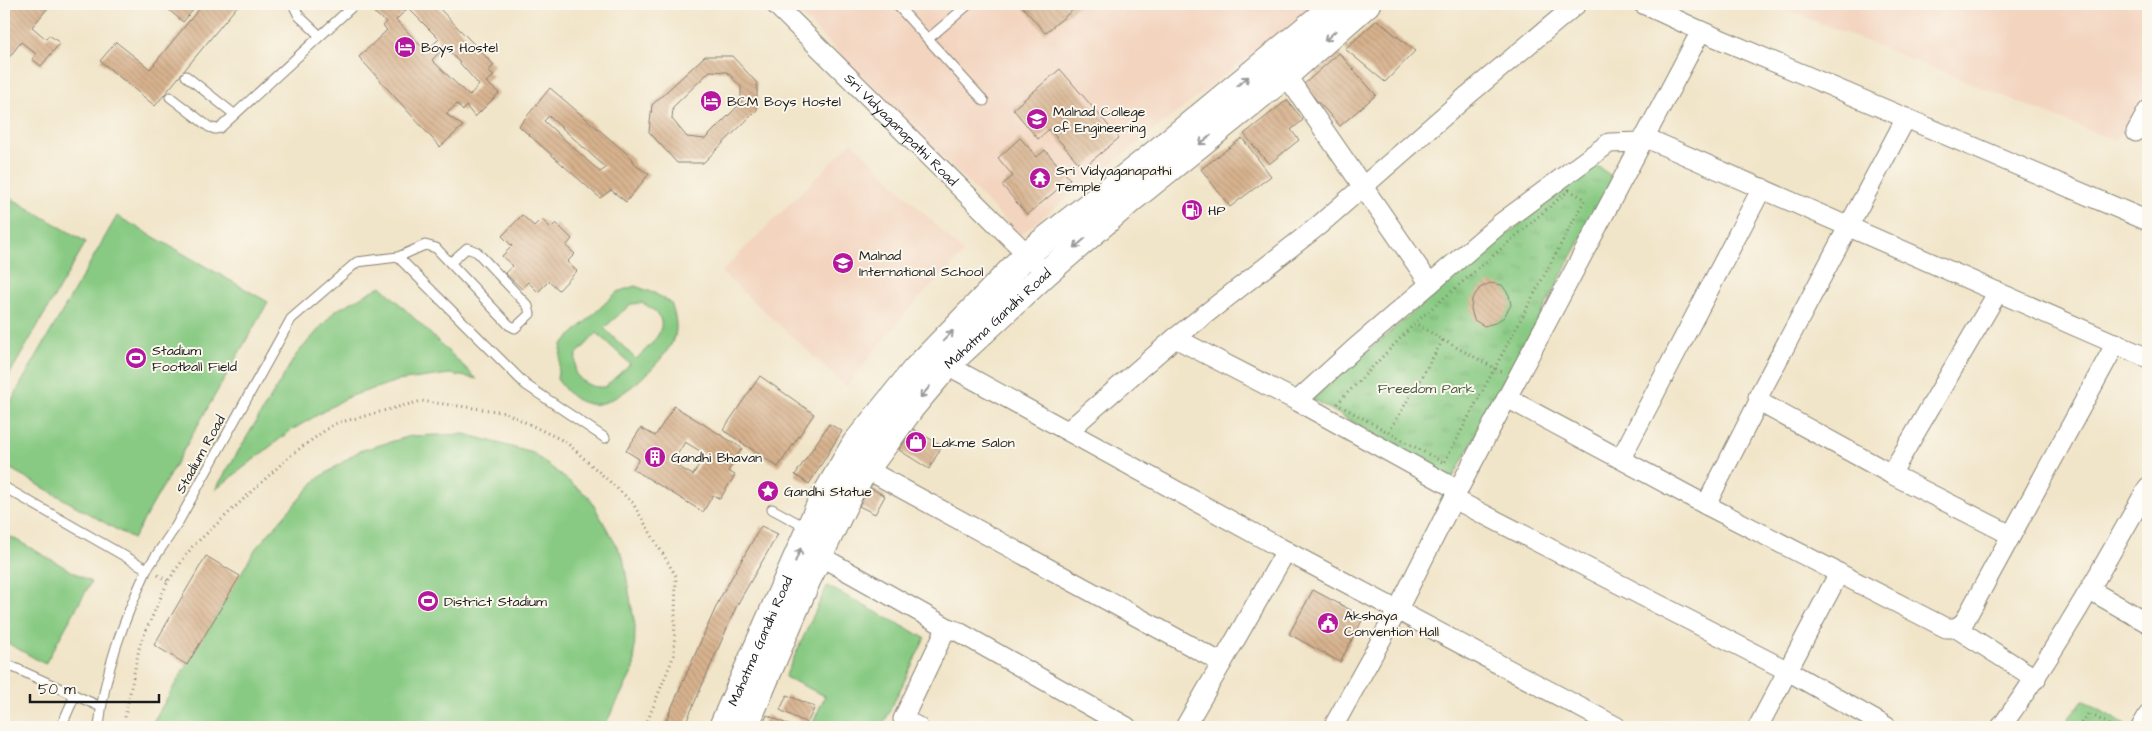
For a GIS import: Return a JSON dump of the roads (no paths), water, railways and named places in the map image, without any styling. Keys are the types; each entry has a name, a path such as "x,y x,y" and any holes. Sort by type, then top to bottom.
{"street":[{"name":"Sri Vidyaganapathi Road","path":"775,4 1045,274"},
{"name":"Mahatma Gandhi Road","path":"745,727 820,556 852,489 912,408 938,360 1027,254 1147,160 1336,4"},
{"name":"Mahatma Gandhi Road","path":"722,727 820,504 855,444 915,370 938,360 1045,274 1134,197 1286,75 1367,4"},
{"path":"1069,430 1175,338 1318,226 1468,95 1577,4"},
{"path":"1643,4 1700,31 2148,221"},
{"path":"1333,727 1397,611 1506,398 1700,31"},
{"path":"1286,75 1430,284"},
{"path":"2136,132 2148,110"},
{"path":"1706,505 1759,401 1758,397 1906,118"},
{"path":"1297,401 1354,348 1501,223 1609,143 1643,140 1762,188 2148,358"},
{"path":"1621,458 1762,188"},
{"path":"1891,474 1998,292"},
{"path":"1175,338 1297,401 1456,495 1788,671 1887,727"},
{"path":"1956,628 1964,622 2116,344"},
{"path":"938,360 1069,430 1286,551 1616,727"},
{"path":"1506,398 1706,505 1946,628 1956,628 2036,679"},
{"path":"1759,401 1891,474 2011,535"},
{"path":"866,470 1222,663"},
{"path":"2001,727 2036,679 2090,590 2148,487"},
{"path":"1185,727 1286,551"},
{"path":"820,556 950,629 958,631 1127,727"},
{"path":"1758,727 1839,573"},
{"path":"2090,590 2148,623"},
{"path":"907,724 944,634 950,629"},
{"path":"2141,727 2148,715"}],"lane":[{"path":"293,4 299,16 320,35"},
{"path":"170,97 209,127 220,128 355,4"},
{"path":"896,4 984,101"},
{"path":"928,39 969,4"},
{"path":"186,76 234,114"},
{"name":"Stadium Road","path":"99,727 101,707 114,650 147,569 176,526 291,319 357,262 398,257 425,245 436,248 450,263 509,325 515,328 530,314 528,306 477,252 467,248 450,263"},
{"path":"398,257 526,385 604,438"},
{"path":"4,488 147,569"},
{"path":"772,509 809,529"},
{"path":"4,663 101,707"},
{"path":"60,727 75,695"}],"place":[{"name":"Boys Hostel","path":"405,47"},
{"name":"BCM Boys Hostel","path":"711,101"},
{"name":"Malnad College of Engineering","path":"1037,119"},
{"name":"Sri Vidyaganapathi Temple","path":"1040,178"},
{"name":"HP","path":"1192,210"},
{"name":"Malnad International School","path":"843,263"},
{"name":"Stadium Football Field","path":"136,358"},
{"name":"Lakme Salon","path":"916,442"},
{"name":"Gandhi Bhavan","path":"655,457"},
{"name":"Gandhi Statue","path":"768,491"},
{"name":"District Stadium","path":"428,601"},
{"name":"Akshaya Convention Hall","path":"1328,623"}],"park label":[{"name":"Freedom Park","path":"1426,388"}]}
